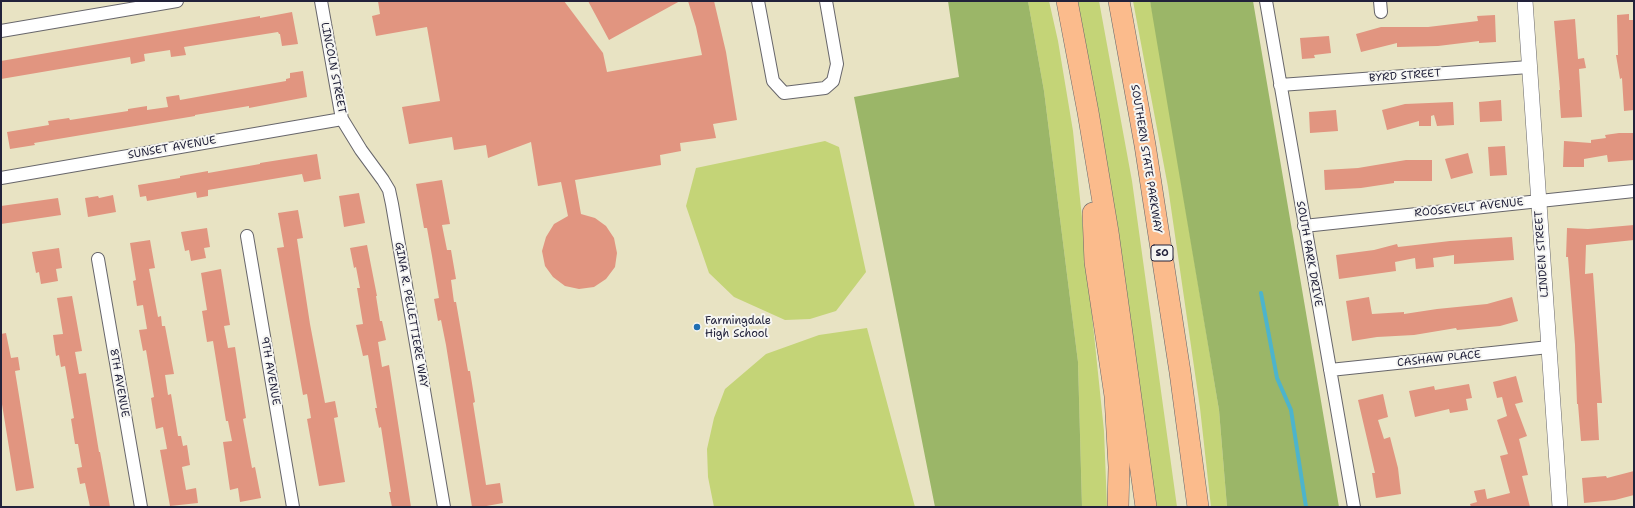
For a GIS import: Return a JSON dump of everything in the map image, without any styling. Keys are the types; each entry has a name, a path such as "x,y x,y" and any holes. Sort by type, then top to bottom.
{"highway":[{"path":"1067,1 1088,112 1108,232 1146,507"},
{"name":"SOUTHERN STATE PARKWAY","path":"1118,1 1145,144 1180,372 1198,507"},
{"path":"1088,112 1095,262 1116,410 1119,467 1118,507"}],"street":[{"path":"1,31 177,1"},
{"name":"LINCOLN STREET","path":"321,1 342,119 351,133"},
{"path":"758,1 773,81 784,93 825,88 833,81 837,64 826,1"},
{"name":"SOUTH PARK DRIVE","path":"1266,1 1354,507"},
{"name":"LINDEN STREET","path":"1525,1 1560,507"},
{"name":"BYRD STREET","path":"1280,85 1529,67"},
{"name":"SUNSET AVENUE","path":"1,178 342,119"},
{"name":"GINA R. PELLETTIERE WAY","path":"351,133 389,190 444,507"},
{"name":"ROOSEVELT AVENUE","path":"1304,226 1634,191"},
{"name":"9TH AVENUE","path":"247,236 293,507"},
{"name":"8TH AVENUE","path":"98,259 140,507"},
{"name":"CASHAW PLACE","path":"1330,370 1548,348"}],"green space":[{"path":"948,1 1028,1 1044,91 1078,362 1082,507 935,507 854,97 959,77"},
{"path":"1028,1 1049,1 1058,41 1073,131 1104,431 1107,507 1082,507 1078,362 1044,91"},
{"path":"1074,1 1099,1 1132,181 1177,507 1152,507"},
{"path":"1133,1 1150,1 1155,24 1219,410 1227,507 1211,507 1200,408 1168,187"},
{"path":"1150,1 1253,1 1339,507 1227,507 1219,410"},
{"path":"825,141 839,147 866,272 836,311 810,319 785,320 734,297 709,273 686,206 696,168"},
{"path":"867,328 915,507 714,507 708,477 707,449 714,418 725,389 766,354 819,335"}],"building":[{"path":"378,1 564,1 603,53 607,72 702,55 696,27 688,1 714,1 726,52 737,120 713,124 716,138 680,143 681,151 660,155 661,165 575,180 581,214 595,218 606,226 614,238 617,253 615,267 606,279 594,287 579,289 565,286 553,277 545,266 542,251 546,237 554,224 568,216 561,182 538,186 531,142 488,158 486,145 454,150 452,137 409,144 402,107 440,101 427,27 376,36 372,16 380,14"},
{"path":"588,1 680,1 609,40"},
{"path":"292,12 298,44 282,46 280,34 278,32 184,47 186,55 171,57 170,50 144,54 145,61 131,64 130,57 1,79 1,61 260,16 260,18"},
{"path":"1629,14 1629,20 1634,20 1634,110 1624,111 1622,78 1620,79 1616,55 1618,55 1617,15"},
{"path":"1495,15 1496,42 1479,43 1479,41 1438,46 1397,47 1397,43 1361,52 1356,34 1381,27 1428,27 1478,21 1477,16"},
{"path":"1575,19 1578,59 1584,58 1586,68 1579,69 1582,117 1561,118 1554,21"},
{"path":"1329,36 1331,53 1314,55 1315,58 1302,59 1300,38"},
{"path":"303,71 307,97 249,108 249,106 34,143 35,145 10,149 7,132 49,125 48,121 69,118 70,120 128,111 128,109 147,106 147,110 168,107 166,97 179,95 180,100 286,81 286,79 290,78 290,73"},
{"path":"1501,100 1502,121 1480,122 1479,102"},
{"path":"1453,102 1454,125 1437,126 1434,115 1431,116 1431,126 1419,126 1419,121 1387,130 1382,110 1405,104"},
{"path":"1336,110 1338,131 1310,133 1309,112"},
{"path":"1634,133 1634,160 1608,162 1607,155 1584,159 1584,167 1563,167 1564,141 1591,143 1591,140 1606,138 1605,135"},
{"path":"1505,146 1507,175 1490,176 1488,147"},
{"path":"1468,153 1473,173 1451,179 1445,159"},
{"path":"317,154 321,179 304,182 302,174 208,190 208,196 197,198 196,192 147,201 146,196 140,197 138,185 180,178 180,176 208,171 208,173"},
{"path":"1406,160 1432,160 1432,181 1394,181 1394,183 1361,188 1325,190 1324,170 1358,168"},
{"path":"442,180 450,224 442,225 447,250 451,250 456,279 451,280 454,302 456,302 468,371 470,371 475,402 473,403 486,485 500,483 503,503 481,507 472,507 446,345 441,320 438,321 434,299 439,298 432,256 427,228 424,228 416,184"},
{"path":"359,193 365,223 344,227 339,196"},
{"path":"113,195 116,212 88,217 85,198 98,196 99,198"},
{"path":"58,198 61,215 1,224 1,206"},
{"path":"298,210 303,238 297,239 310,324 325,403 335,401 338,417 334,418 345,482 319,486 307,419 311,418 307,394 303,395 277,248 284,247 278,213"},
{"path":"1634,225 1634,240 1586,245 1585,274 1593,273 1602,403 1597,403 1599,440 1581,441 1577,404 1575,345 1568,257 1566,257 1567,228 1588,229"},
{"path":"207,228 210,247 204,248 206,258 191,261 189,250 185,251 181,232"},
{"path":"1512,237 1514,260 1454,264 1454,255 1433,258 1434,267 1416,269 1415,258 1395,262 1396,271 1339,279 1336,255 1374,250 1397,244 1398,247 1450,241"},
{"path":"150,240 155,268 149,269 158,317 161,316 162,326 165,326 174,374 165,375 168,395 171,394 178,436 181,436 183,446 187,445 190,465 182,467 186,490 196,488 198,503 170,506 160,450 167,449 163,427 156,429 151,398 154,397 146,350 143,351 139,330 147,329 143,305 137,306 133,281 136,280 130,243"},
{"path":"367,245 377,296 380,321 382,321 386,340 378,342 382,367 389,365 411,507 392,507 381,427 379,428 375,408 377,408 368,355 363,356 356,325 363,324 357,288 360,288 356,267 354,268 350,248"},
{"path":"59,248 62,268 56,269 58,281 41,284 39,272 36,273 32,252"},
{"path":"221,269 230,325 224,326 228,348 235,347 246,418 243,419 252,468 255,467 261,498 240,502 238,488 230,490 223,442 232,441 228,421 226,421 213,341 207,342 202,311 207,310 201,273"},
{"path":"72,296 82,351 75,352 79,374 86,373 110,507 90,507 85,483 80,484 77,468 82,467 78,444 75,444 71,419 74,418 65,366 61,367 59,355 56,356 53,335 63,334 57,298"},
{"path":"1369,297 1372,314 1404,312 1404,314 1487,304 1512,297 1518,321 1500,326 1457,330 1456,328 1414,335 1377,337 1352,341 1346,301"},
{"path":"6,333 11,358 18,357 20,370 15,371 34,488 16,491 1,398 1,334"},
{"path":"1516,376 1523,402 1515,404 1527,436 1519,439 1528,475 1522,476 1530,507 1471,507 1470,504 1477,502 1474,491 1485,489 1487,499 1510,493 1500,456 1508,454 1497,420 1507,416 1502,397 1497,398 1493,382"},
{"path":"1469,384 1472,398 1466,399 1468,410 1450,413 1449,409 1415,417 1409,391 1434,386 1435,390"},
{"path":"1383,394 1388,417 1378,420 1384,439 1390,437 1398,468 1401,494 1376,498 1372,473 1375,473 1358,400"},
{"path":"1634,471 1634,495 1615,500 1584,503 1582,478 1606,476 1607,478"}],"waterway":[{"path":"1261,293 1277,378 1291,410 1306,507"}],"place":[{"name":"Farmingdale High School","path":"697,327"}]}
